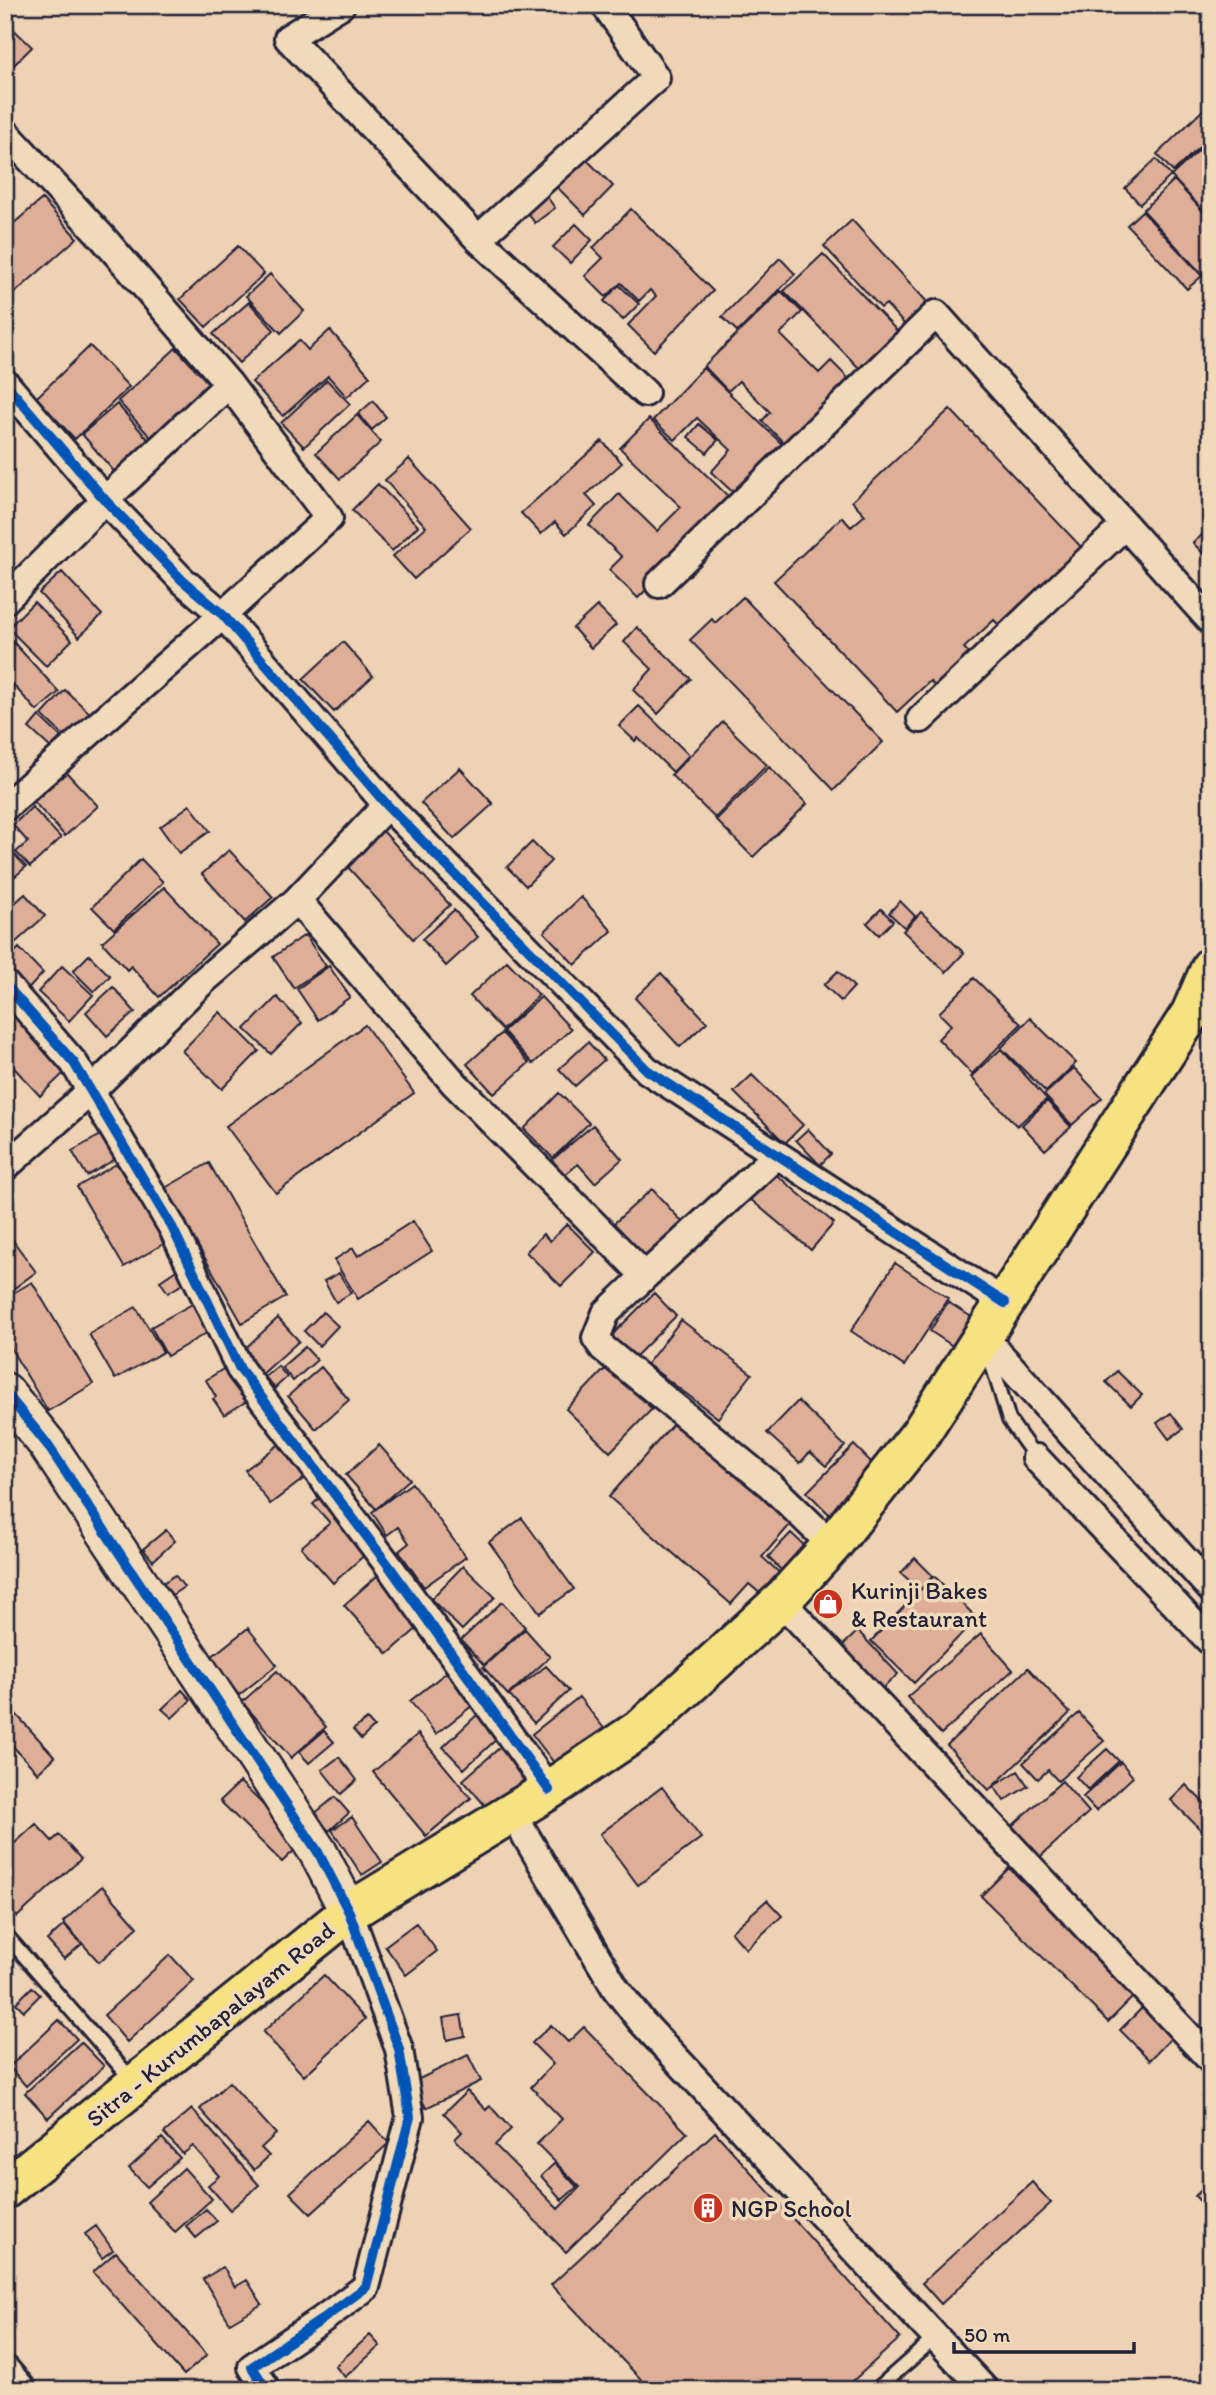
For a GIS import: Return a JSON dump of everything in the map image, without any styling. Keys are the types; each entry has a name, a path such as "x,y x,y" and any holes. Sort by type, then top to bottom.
{"main road":[{"name":"Sitra - Kurumbapalayam Road","path":"5,2189 349,1912 549,1790 643,1727 781,1601 832,1545 920,1434 1207,988"}],"street":[{"path":"341,5 288,38 478,239 645,393"},
{"path":"478,239 656,78 605,5"},
{"path":"5,132 103,238 229,384 329,518 5,807"},
{"path":"659,584 936,314 1211,621"},
{"path":"5,383 105,500 182,580 223,615 387,806 647,1070 1005,1303"},
{"path":"5,600 105,500 229,384"},
{"path":"921,719 1125,525"},
{"path":"5,1167 91,1091 202,982 297,900 387,806"},
{"path":"297,900 454,1083 645,1276"},
{"path":"5,984 74,1063 172,1227 240,1369 389,1566 549,1790"},
{"path":"777,1155 606,1313 596,1338 603,1348 770,1485 832,1545"},
{"path":"983,1336 1211,1589"},
{"path":"5,1392 47,1444 318,1853 349,1912 400,2049 410,2117 366,2287 252,2367 267,2390"},
{"path":"1037,1458 1211,1642"},
{"path":"781,1601 1211,2060"},
{"path":"511,1811 616,1989 642,2022 985,2390"},
{"path":"5,2369 23,2390"}],"lane":[{"path":"983,1336 1009,1420 1037,1458"},
{"path":"5,1934 136,2084"},
{"path":"876,2390 936,2337"}],"building":[{"path":"5,21 32,47 5,74"},
{"path":"1205,108 1211,114 1211,136 1173,172 1157,154"},
{"path":"1211,139 1211,219 1171,176"},
{"path":"585,158 613,186 585,215 556,186"},
{"path":"1156,159 1171,176 1140,204 1125,188"},
{"path":"1174,180 1211,220 1211,284 1143,210"},
{"path":"545,194 555,208 535,223 525,209"},
{"path":"42,199 77,238 8,299 5,296 5,231"},
{"path":"631,209 713,291 654,351 628,325 656,296 650,290 639,301 621,283 606,297 585,276 603,258 593,248"},
{"path":"1142,211 1202,276 1187,289 1127,225"},
{"path":"852,220 929,304 905,325 886,304 881,308 824,246"},
{"path":"576,224 592,240 570,263 553,247"},
{"path":"238,246 264,274 206,327 180,299"},
{"path":"823,254 901,335 863,372 784,291"},
{"path":"780,258 795,274 738,332 722,317"},
{"path":"270,274 304,311 281,333 246,296"},
{"path":"619,285 639,304 623,320 604,301"},
{"path":"781,291 802,312 780,334 819,373 831,361 853,383 788,447 762,421 770,412 739,381 728,391 704,366"},
{"path":"249,302 274,330 239,363 213,334"},
{"path":"330,330 370,376 347,397 328,376 283,416 252,382 299,340 308,350"},
{"path":"90,346 129,387 75,439 36,398"},
{"path":"176,348 212,387 153,440 118,401"},
{"path":"703,368 784,446 738,497 711,472 731,450 697,418 675,440 653,420"},
{"path":"327,380 350,404 304,447 281,423"},
{"path":"373,401 386,417 372,430 358,414"},
{"path":"117,404 153,445 117,475 82,434"},
{"path":"950,409 1085,551 1003,629 994,620 964,648 972,656 937,689 930,681 897,712 774,581 842,517 851,527 865,515 852,501"},
{"path":"357,415 381,442 340,479 316,453"},
{"path":"649,419 733,501 638,598 609,570 622,557 589,525 619,494 657,531 681,507 620,448"},
{"path":"699,424 718,440 707,453 688,437"},
{"path":"602,441 622,463 586,495 596,506 566,534 555,522 541,534 521,513"},
{"path":"409,459 471,528 414,579 393,556 426,527 385,480"},
{"path":"378,484 418,526 392,551 352,510"},
{"path":"1211,527 1211,561 1193,543"},
{"path":"62,572 102,615 79,637 39,593"},
{"path":"743,597 883,742 834,790 690,640 712,619 715,623"},
{"path":"34,602 72,640 46,666 8,628"},
{"path":"597,606 616,625 591,648 573,628"},
{"path":"637,627 691,679 658,714 633,690 652,669 624,642"},
{"path":"5,633 59,692 37,711 5,676"},
{"path":"343,642 373,676 334,712 303,679"},
{"path":"65,690 93,716 69,741 42,715"},
{"path":"639,706 689,755 673,772 638,738 635,741 619,726"},
{"path":"39,716 61,737 51,748 29,728"},
{"path":"723,722 767,765 715,818 671,775"},
{"path":"769,767 807,804 753,857 716,820"},
{"path":"460,768 493,804 454,839 421,803"},
{"path":"66,772 98,806 65,836 34,802"},
{"path":"190,805 210,831 179,853 160,827"},
{"path":"32,807 61,838 30,867 16,852 28,842 13,825"},
{"path":"383,831 450,905 413,939 346,865"},
{"path":"532,842 551,861 526,886 507,867"},
{"path":"5,844 26,867 13,878 5,869"},
{"path":"229,850 273,897 245,922 202,874"},
{"path":"141,859 163,882 114,929 92,907"},
{"path":"164,887 217,944 159,997 131,966 127,970 102,942"},
{"path":"25,894 45,916 5,952 5,912"},
{"path":"581,897 612,931 575,965 544,932"},
{"path":"900,901 915,916 905,928 889,913"},
{"path":"881,909 893,921 879,935 867,923"},
{"path":"454,910 478,937 446,966 422,939"},
{"path":"921,912 964,953 946,972 903,931"},
{"path":"305,935 326,966 294,988 273,957"},
{"path":"19,948 43,973 23,995 5,977 5,962"},
{"path":"89,955 110,976 94,992 73,971"},
{"path":"507,961 539,995 502,1030 470,996"},
{"path":"62,966 93,995 69,1021 38,992"},
{"path":"329,966 350,997 318,1020 297,989"},
{"path":"838,971 854,987 841,1001 824,985"},
{"path":"661,973 707,1022 680,1047 635,998"},
{"path":"974,978 1021,1024 972,1074 938,1039 951,1025 939,1013"},
{"path":"113,987 135,1012 107,1036 86,1012"},
{"path":"277,997 302,1023 271,1054 245,1029"},
{"path":"541,997 571,1029 533,1064 503,1031"},
{"path":"7,1007 66,1071 40,1096 5,1058"},
{"path":"220,1012 259,1051 222,1089 182,1051"},
{"path":"1030,1018 1076,1063 1046,1092 1001,1048"},
{"path":"365,1025 414,1093 276,1193 226,1126"},
{"path":"502,1033 529,1063 494,1094 467,1064"},
{"path":"588,1042 604,1060 575,1086 559,1069"},
{"path":"1001,1049 1047,1099 1017,1126 971,1077"},
{"path":"1074,1068 1102,1098 1072,1125 1044,1095"},
{"path":"752,1075 803,1125 785,1143 734,1092"},
{"path":"559,1093 589,1123 553,1158 524,1129"},
{"path":"1047,1101 1071,1127 1045,1150 1022,1125"},
{"path":"593,1125 622,1159 595,1183 578,1164 565,1175 552,1160"},
{"path":"808,1129 831,1154 820,1165 796,1140"},
{"path":"108,1131 122,1155 87,1176 72,1151"},
{"path":"123,1160 170,1240 124,1267 77,1187"},
{"path":"209,1163 286,1297 242,1323 165,1188"},
{"path":"773,1172 834,1223 811,1250 750,1199"},
{"path":"652,1189 685,1225 645,1261 612,1225"},
{"path":"413,1221 432,1251 358,1299 334,1260 353,1248 358,1256"},
{"path":"567,1224 595,1252 561,1286 526,1252 543,1234 550,1241"},
{"path":"9,1235 36,1272 5,1295 5,1238"},
{"path":"895,1263 948,1298 904,1366 851,1331"},
{"path":"181,1267 189,1280 168,1293 160,1281"},
{"path":"339,1273 351,1293 336,1302 324,1281"},
{"path":"32,1282 93,1384 48,1411 5,1339 5,1298"},
{"path":"654,1293 676,1316 634,1358 611,1336"},
{"path":"948,1302 987,1327 968,1356 930,1331"},
{"path":"194,1303 210,1331 167,1356 151,1327"},
{"path":"136,1307 163,1352 115,1379 89,1334"},
{"path":"323,1312 338,1326 319,1346 304,1331"},
{"path":"278,1318 299,1341 260,1376 240,1353"},
{"path":"681,1320 752,1374 718,1418 647,1364"},
{"path":"305,1347 317,1360 293,1381 282,1367"},
{"path":"231,1364 252,1398 224,1415 213,1399 216,1397 206,1380"},
{"path":"278,1366 287,1377 275,1388 265,1377"},
{"path":"608,1366 652,1409 610,1452 566,1409"},
{"path":"321,1367 349,1400 316,1429 288,1396"},
{"path":"1117,1371 1142,1395 1131,1406 1106,1382"},
{"path":"798,1401 845,1446 826,1466 810,1452 800,1463 767,1433"},
{"path":"1171,1413 1183,1429 1169,1439 1157,1423"},
{"path":"679,1417 795,1519 762,1557 781,1574 762,1595 749,1584 731,1604 609,1497"},
{"path":"285,1440 310,1474 270,1504 245,1470"},
{"path":"379,1445 410,1479 376,1509 346,1475"},
{"path":"854,1445 877,1468 830,1515 807,1492"},
{"path":"412,1483 466,1557 424,1587 399,1551 409,1543 398,1527 387,1535 372,1512"},
{"path":"321,1497 368,1552 333,1583 301,1547 330,1523 313,1504"},
{"path":"522,1518 574,1589 540,1613 489,1542"},
{"path":"166,1530 175,1541 153,1561 143,1549"},
{"path":"791,1533 806,1547 782,1571 768,1557"},
{"path":"915,1558 933,1576 920,1590 901,1573"},
{"path":"463,1566 495,1597 462,1630 431,1599"},
{"path":"175,1575 184,1587 172,1595 163,1583"},
{"path":"377,1576 421,1625 388,1654 344,1605"},
{"path":"934,1576 977,1618 914,1683 871,1641"},
{"path":"502,1602 525,1627 484,1665 461,1640"},
{"path":"248,1628 277,1665 239,1695 210,1658"},
{"path":"525,1629 550,1657 508,1695 483,1667"},
{"path":"858,1631 898,1674 879,1692 839,1649"},
{"path":"981,1634 1013,1670 941,1734 907,1697"},
{"path":"546,1666 569,1691 534,1723 509,1695"},
{"path":"1028,1668 1070,1713 989,1790 947,1745"},
{"path":"277,1671 326,1727 291,1758 242,1702"},
{"path":"447,1672 473,1705 436,1734 410,1701"},
{"path":"182,1690 191,1700 172,1718 162,1709"},
{"path":"579,1697 606,1731 558,1768 532,1734"},
{"path":"5,1702 55,1757 38,1773 5,1738"},
{"path":"1079,1713 1104,1741 1058,1781 1048,1770 1038,1779 1023,1763"},
{"path":"478,1714 499,1737 464,1769 443,1747"},
{"path":"367,1719 374,1727 361,1739 353,1730"},
{"path":"324,1731 334,1742 309,1763 299,1752"},
{"path":"418,1734 471,1798 426,1836 373,1772"},
{"path":"505,1743 532,1773 489,1810 463,1780"},
{"path":"1107,1749 1119,1761 1088,1790 1076,1777"},
{"path":"339,1757 357,1780 341,1794 322,1770"},
{"path":"1121,1762 1133,1777 1096,1811 1083,1797"},
{"path":"1018,1771 1028,1786 1004,1801 994,1786"},
{"path":"1062,1781 1089,1812 1040,1857 1012,1826"},
{"path":"240,1782 302,1843 282,1862 220,1801"},
{"path":"1186,1785 1211,1810 1211,1840 1171,1800"},
{"path":"662,1787 701,1838 638,1885 600,1834"},
{"path":"335,1797 349,1813 329,1831 314,1814"},
{"path":"352,1817 382,1862 362,1875 332,1830"},
{"path":"36,1824 52,1841 59,1835 81,1859 17,1917 5,1904 5,1852"},
{"path":"1009,1868 1136,1994 1108,2022 981,1896"},
{"path":"102,1886 138,1927 99,1962 63,1922"},
{"path":"767,1900 782,1916 746,1949 731,1932"},
{"path":"416,1923 437,1951 406,1975 385,1946"},
{"path":"64,1925 82,1944 64,1959 47,1940"},
{"path":"170,1955 194,1981 127,2042 104,2015"},
{"path":"324,1975 365,2019 304,2076 263,2032"},
{"path":"32,1987 40,1995 24,2011 16,2003"},
{"path":"1147,2003 1177,2032 1150,2060 1120,2030"},
{"path":"461,2015 465,2036 447,2040 443,2018"},
{"path":"59,2020 77,2039 26,2086 9,2067"},
{"path":"551,2025 568,2042 584,2027 687,2133 566,2252 455,2139 462,2132 444,2113 467,2091 486,2110 490,2106 511,2129 495,2145 558,2209 580,2187 537,2144 562,2119 531,2087 553,2064 532,2043"},
{"path":"81,2042 104,2066 48,2118 25,2093"},
{"path":"468,2055 481,2081 426,2108 413,2082"},
{"path":"229,2082 276,2134 261,2148 269,2156 254,2170 200,2109"},
{"path":"192,2109 259,2185 230,2210 208,2185 219,2176 193,2146 183,2154 164,2133"},
{"path":"369,2121 389,2143 311,2214 290,2193"},
{"name":"NGP School","path":"715,2132 900,2338 843,2390 651,2390 551,2285"},
{"path":"162,2138 180,2158 147,2187 129,2168"},
{"path":"555,2163 577,2187 562,2200 541,2176"},
{"path":"184,2168 212,2199 175,2232 147,2202"},
{"path":"1211,2181 1211,2213 1195,2196"},
{"path":"1032,2182 1051,2203 941,2304 922,2283"},
{"path":"206,2209 217,2221 196,2238 186,2226"},
{"path":"96,2226 113,2250 102,2258 85,2234"},
{"path":"116,2252 207,2355 184,2375 93,2272"},
{"path":"223,2267 235,2287 247,2280 262,2304 230,2323 203,2279"},
{"path":"370,2335 380,2346 345,2377 335,2366"}],"cycle path":[{"path":"5,383 105,500 182,580 223,615 387,805 647,1070 1005,1303"},
{"path":"5,984 74,1063 172,1227 240,1369 389,1566 549,1790"},
{"path":"5,1392 47,1444 318,1852 349,1912 399,2049 410,2117 366,2287 252,2367 267,2390"}],"place":[{"name":"Kurinji Bakes & Restaurant","path":"828,1604"},
{"name":"NGP School","path":"708,2208"}]}
